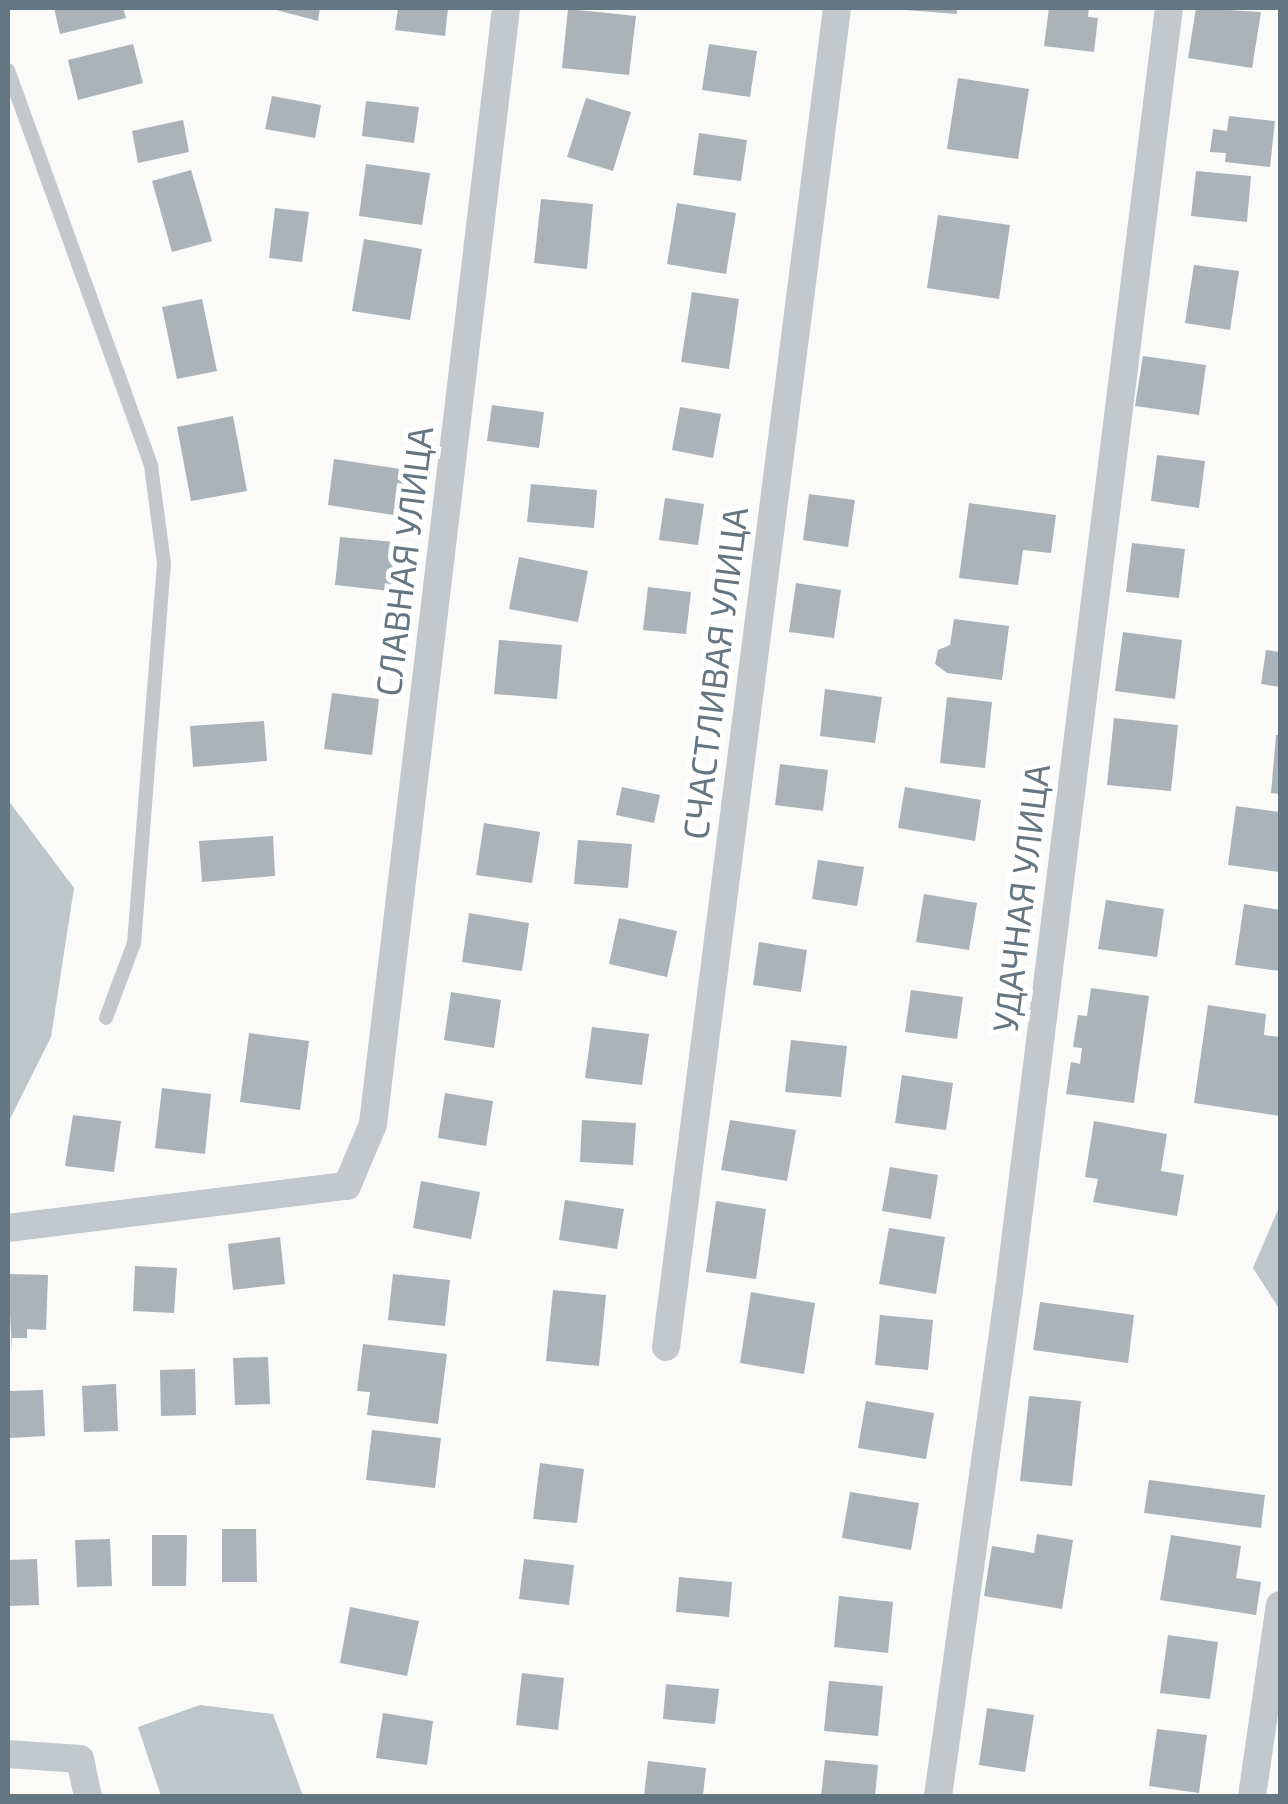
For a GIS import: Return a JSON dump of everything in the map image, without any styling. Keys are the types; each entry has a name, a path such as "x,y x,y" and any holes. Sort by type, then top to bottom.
{"street":[{"name":"СЛАВНАЯ УЛИЦА","path":"8,1228 347,1186 373,1124 506,8"},
{"name":"СЧАСТЛИВАЯ УЛИЦА","path":"666,1348 837,8"},
{"name":"УДАЧНАЯ УЛИЦА","path":"938,1796 1008,1290 1169,8"},
{"path":"1252,1796 1280,1605"},
{"path":"8,1754 80,1759 88,1796"}],"lane":[{"path":"8,70 151,466 164,563 134,943 106,1018"}],"shaded area":[{"path":"8,800 74,888 51,1037 8,1123"},
{"path":"1280,1205 1280,1310 1253,1268"},
{"path":"200,1705 273,1714 303,1796 161,1796 138,1727"}],"building":[{"path":"54,8 123,8 126,18 60,34"},
{"path":"269,8 320,8 318,21"},
{"path":"398,8 448,8 445,36 395,30"},
{"path":"880,8 957,8 957,14"},
{"path":"1049,8 1089,8 1088,17 1098,18 1094,52 1044,46"},
{"path":"1196,8 1261,12 1252,68 1188,58"},
{"path":"568,9 636,16 629,75 562,68"},
{"path":"133,44 143,83 78,100 68,60"},
{"path":"709,44 757,51 750,97 702,90"},
{"path":"958,78 1029,89 1018,159 947,149"},
{"path":"272,96 321,105 315,138 265,129"},
{"path":"586,98 631,112 613,171 567,157"},
{"path":"366,101 419,107 414,143 362,136"},
{"path":"1229,116 1275,121 1270,167 1225,162 1226,153 1210,152 1213,129 1227,131"},
{"path":"183,120 189,152 138,163 132,131"},
{"path":"699,133 747,140 741,181 693,175"},
{"path":"366,164 430,173 422,225 359,216"},
{"path":"191,170 212,241 172,252 152,181"},
{"path":"1196,171 1251,176 1247,222 1191,216"},
{"path":"541,199 593,204 587,269 534,263"},
{"path":"677,203 736,213 726,274 667,264"},
{"path":"275,208 309,212 302,262 269,258"},
{"path":"938,215 1010,225 999,299 927,288"},
{"path":"364,239 422,249 410,320 352,311"},
{"path":"1194,265 1239,271 1230,330 1185,323"},
{"path":"692,292 739,299 729,369 681,362"},
{"path":"202,299 217,371 177,379 162,307"},
{"path":"1143,356 1206,365 1199,415 1135,406"},
{"path":"492,405 544,412 539,448 487,441"},
{"path":"680,407 721,414 713,458 672,450"},
{"path":"233,416 247,491 191,501 177,427"},
{"path":"1157,455 1205,461 1199,508 1151,501"},
{"path":"334,459 407,470 400,516 328,505"},
{"path":"531,484 597,490 594,528 527,522"},
{"path":"809,494 855,500 848,547 803,540"},
{"path":"665,498 704,504 698,545 659,540"},
{"path":"969,503 1056,515 1051,553 1023,550 1018,585 959,578"},
{"path":"340,537 395,542 390,591 335,585"},
{"path":"1132,543 1185,549 1179,598 1126,592"},
{"path":"519,557 588,571 578,622 509,609"},
{"path":"796,583 841,590 834,638 789,632"},
{"path":"648,587 691,592 686,634 643,630"},
{"path":"954,619 1009,626 1002,680 947,673 935,664 938,650 950,645"},
{"path":"1123,632 1182,640 1175,699 1115,691"},
{"path":"499,640 562,645 557,699 494,694"},
{"path":"1266,650 1280,652 1280,687 1261,684"},
{"path":"825,689 882,697 875,743 820,736"},
{"path":"332,693 379,699 372,755 324,749"},
{"path":"947,697 992,702 985,768 940,763"},
{"path":"1114,718 1178,725 1171,791 1107,785"},
{"path":"264,721 267,761 193,767 190,726"},
{"path":"1276,735 1280,735 1280,794 1271,793"},
{"path":"780,764 828,770 823,811 775,805"},
{"path":"622,787 660,795 654,823 616,815"},
{"path":"905,787 981,800 975,841 898,828"},
{"path":"1236,806 1280,812 1280,872 1228,865"},
{"path":"484,823 540,832 532,883 476,875"},
{"path":"273,836 275,876 202,882 199,841"},
{"path":"578,840 632,844 628,888 574,884"},
{"path":"818,860 864,867 857,906 812,899"},
{"path":"924,894 977,903 969,950 916,942"},
{"path":"1106,900 1164,909 1157,957 1098,949"},
{"path":"1244,904 1280,910 1280,971 1235,965"},
{"path":"469,913 529,923 522,971 462,962"},
{"path":"619,918 677,931 667,977 609,964"},
{"path":"759,942 807,950 801,992 753,985"},
{"path":"1091,988 1149,996 1134,1103 1066,1094 1071,1062 1080,1064 1082,1048 1073,1047 1078,1015 1087,1016"},
{"path":"911,990 963,997 957,1039 905,1032"},
{"path":"451,992 501,1000 494,1048 444,1040"},
{"path":"1208,1005 1266,1014 1264,1035 1280,1037 1280,1116 1194,1103"},
{"path":"592,1027 649,1034 642,1085 585,1078"},
{"path":"249,1033 309,1041 300,1110 240,1102"},
{"path":"791,1040 847,1046 841,1097 785,1092"},
{"path":"902,1075 953,1083 946,1130 895,1123"},
{"path":"162,1088 211,1094 205,1154 155,1148"},
{"path":"445,1093 493,1101 486,1146 438,1138"},
{"path":"73,1115 121,1121 114,1172 65,1166"},
{"path":"582,1120 636,1123 633,1165 580,1162"},
{"path":"730,1120 796,1130 787,1181 721,1170"},
{"path":"1094,1121 1167,1134 1161,1171 1184,1175 1177,1216 1093,1202 1098,1179 1085,1177"},
{"path":"890,1167 938,1175 931,1219 882,1211"},
{"path":"421,1181 480,1192 471,1239 413,1228"},
{"path":"565,1200 624,1209 617,1249 559,1240"},
{"path":"716,1201 766,1209 756,1279 706,1272"},
{"path":"889,1228 945,1237 936,1294 879,1284"},
{"path":"280,1237 285,1284 233,1290 228,1244"},
{"path":"135,1266 177,1268 174,1313 133,1311"},
{"path":"8,1274 48,1275 46,1330 27,1329 27,1338 12,1338 12,1352"},
{"path":"393,1274 450,1280 445,1326 388,1320"},
{"path":"553,1290 606,1295 599,1366 546,1361"},
{"path":"751,1292 815,1303 804,1374 740,1363"},
{"path":"1040,1302 1134,1315 1128,1363 1033,1350"},
{"path":"880,1315 933,1320 928,1370 875,1365"},
{"path":"363,1344 447,1354 438,1424 367,1415 370,1392 357,1391"},
{"path":"268,1357 270,1404 235,1405 233,1358"},
{"path":"195,1369 196,1415 161,1416 160,1370"},
{"path":"116,1384 118,1431 84,1432 82,1386"},
{"path":"43,1390 45,1436 10,1438 9,1391"},
{"path":"1029,1396 1081,1401 1072,1486 1020,1481"},
{"path":"866,1401 934,1413 926,1459 858,1448"},
{"path":"372,1430 441,1438 435,1488 366,1480"},
{"path":"540,1463 584,1469 577,1523 533,1519"},
{"path":"1149,1480 1265,1495 1261,1528 1144,1513"},
{"path":"850,1492 919,1503 911,1550 842,1538"},
{"path":"222,1529 256,1529 257,1582 222,1582"},
{"path":"1037,1534 1073,1540 1062,1609 984,1596 992,1546 1034,1553"},
{"path":"152,1535 187,1535 186,1586 152,1586"},
{"path":"1171,1535 1241,1546 1236,1578 1261,1582 1256,1615 1160,1600"},
{"path":"110,1539 112,1586 77,1587 75,1540"},
{"path":"37,1559 39,1605 8,1606 8,1560"},
{"path":"524,1559 574,1565 569,1605 519,1599"},
{"path":"679,1577 732,1582 729,1617 676,1612"},
{"path":"839,1596 893,1602 888,1653 834,1647"},
{"path":"350,1607 419,1621 407,1676 340,1663"},
{"path":"1168,1635 1218,1642 1210,1699 1160,1693"},
{"path":"522,1673 564,1678 558,1730 516,1725"},
{"path":"829,1681 883,1686 878,1736 824,1731"},
{"path":"666,1684 719,1689 715,1724 663,1719"},
{"path":"987,1708 1034,1715 1025,1772 979,1765"},
{"path":"383,1713 433,1721 427,1765 376,1758"},
{"path":"1157,1729 1207,1735 1199,1793 1149,1786"},
{"path":"825,1760 878,1765 875,1796 821,1796"},
{"path":"648,1761 706,1768 703,1796 644,1796"}]}
